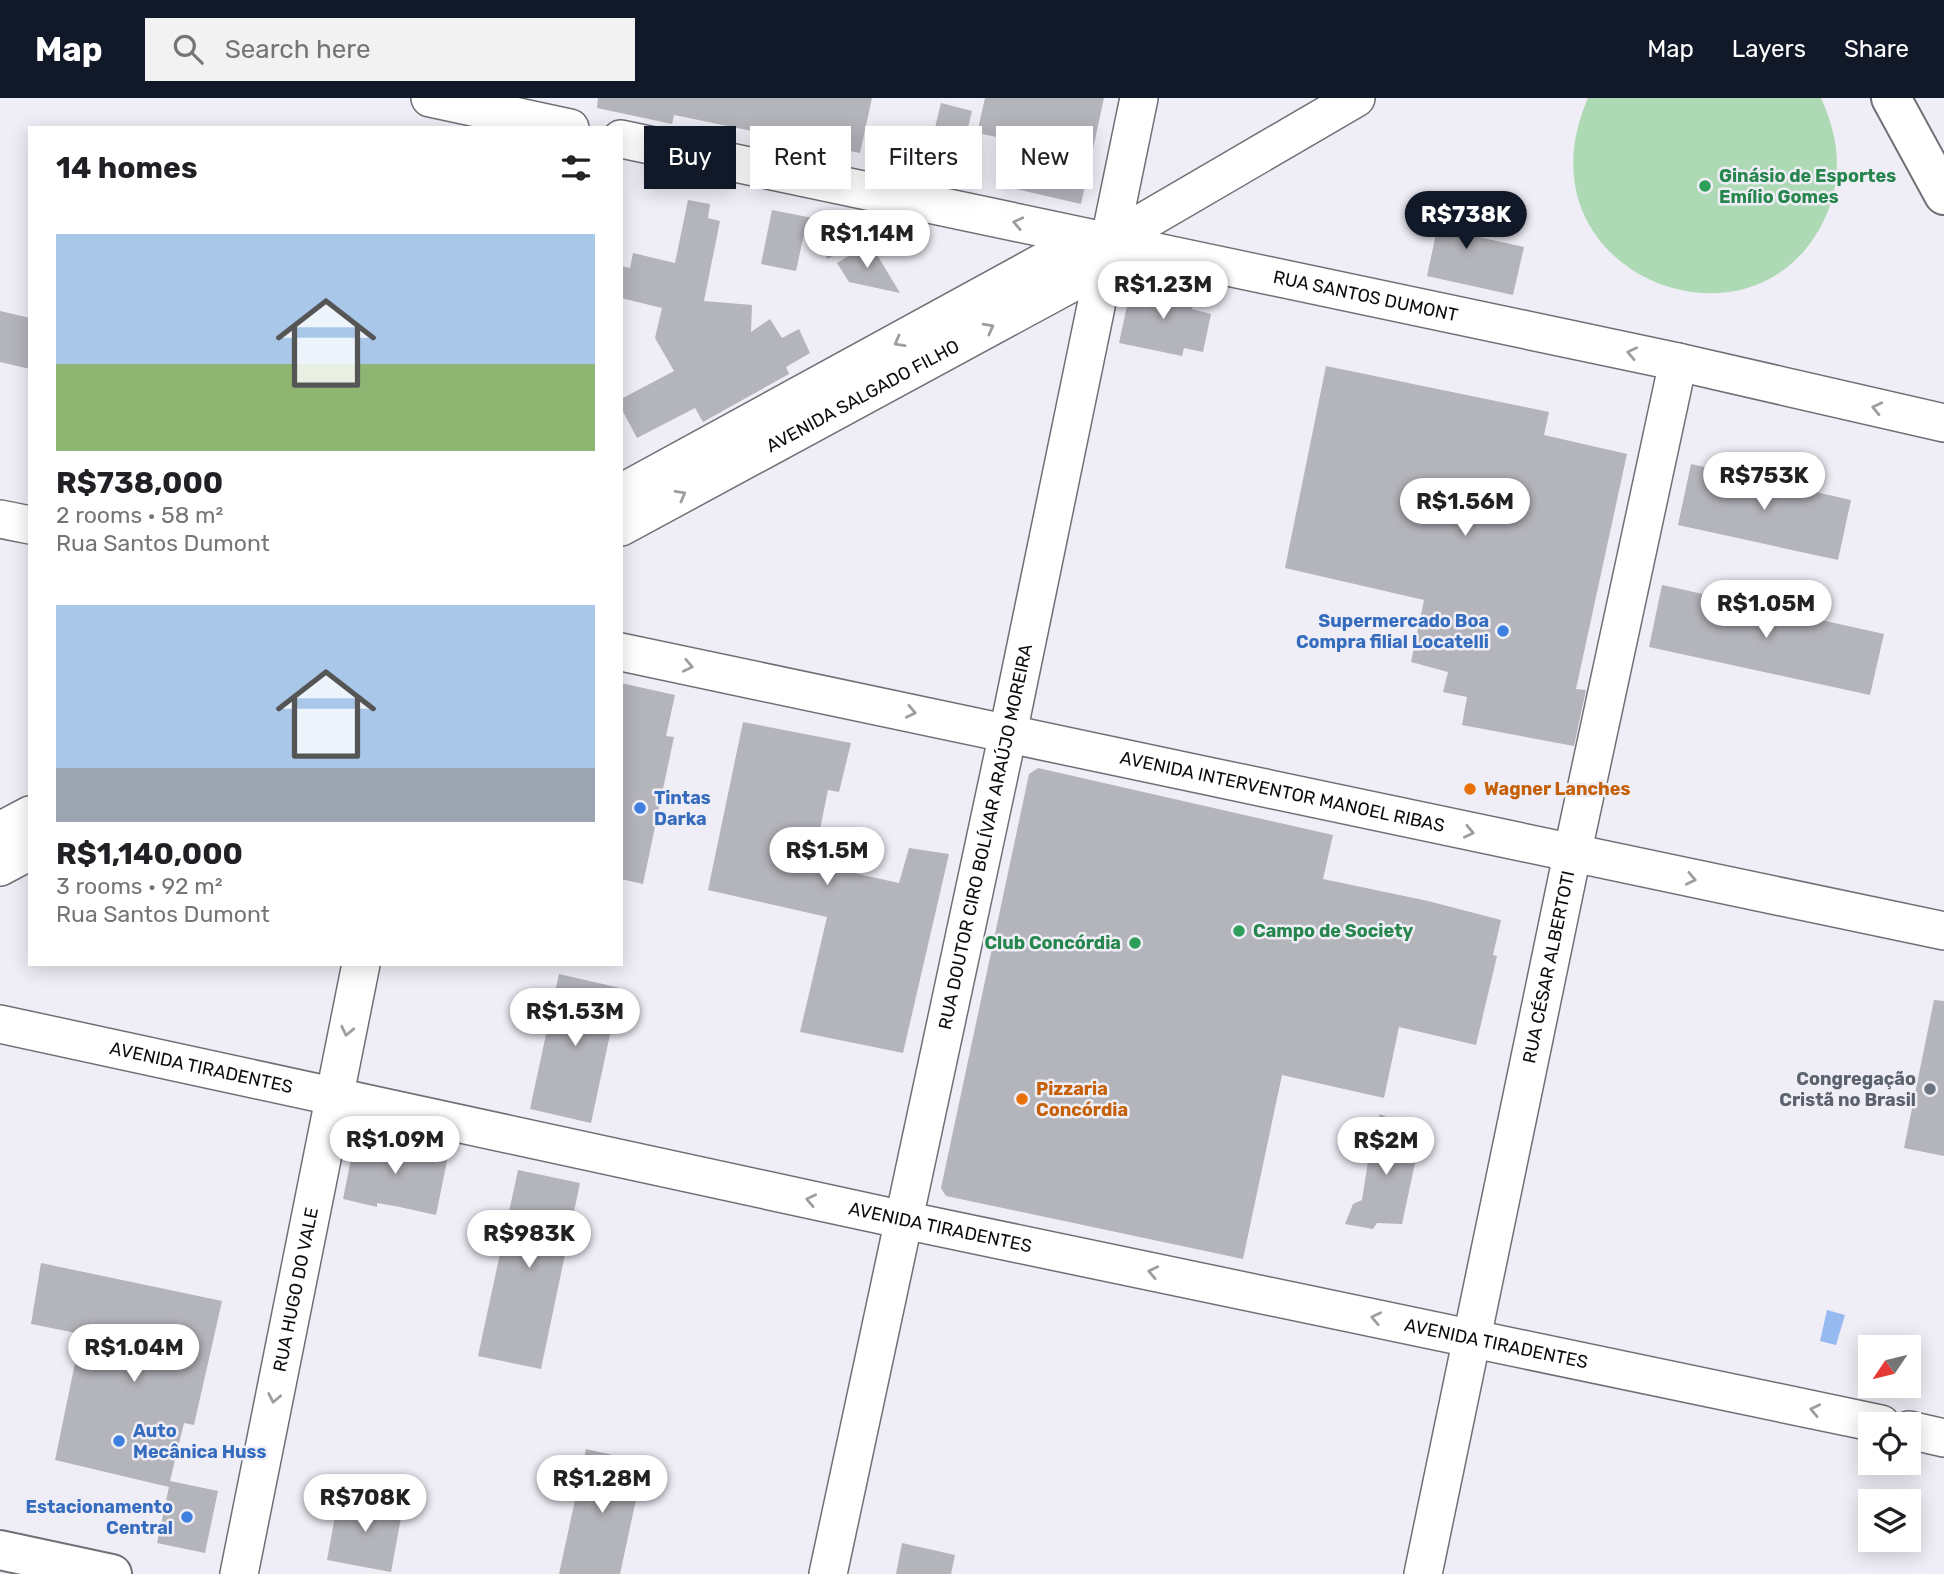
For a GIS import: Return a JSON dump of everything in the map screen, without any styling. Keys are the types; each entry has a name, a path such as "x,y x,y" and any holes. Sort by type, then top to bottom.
{"main road":[{"path":"1901,100 1944,155"},
{"path":"1901,100 1944,195"},
{"path":"0,1550 112,1574"}],"street":[{"path":"430,98 550,119"},
{"name":"RUA DOUTOR CIRO BOLÍVAR ARAÚJO MOREIRA","path":"828,1574 1009,733 1100,249 1139,98"},
{"name":"AVENIDA SALGADO FILHO","path":"623,526 736,448 1100,249 1356,98"},
{"name":"RUA SANTOS DUMONT","path":"623,139 1100,249 1678,362 1944,423"},
{"name":"RUA CÉSAR ALBERTOTI","path":"1423,1574 1572,855 1678,362"},
{"name":"AVENIDA SALGADO FILHO","path":"623,492 736,448"},
{"path":"0,519 28,525"},
{"name":"AVENIDA INTERVENTOR MANOEL RIBAS","path":"623,652 1572,855 1944,931"},
{"path":"0,831 28,816"},
{"path":"0,867 28,852"},
{"name":"RUA HUGO DO VALE","path":"239,1574 361,966"},
{"name":"AVENIDA TIRADENTES","path":"0,1024 904,1220 1858,1419"},
{"path":"1921,1433 1944,1438"}],"green space":[{"name":"Ginásio de Esportes Emílio Gomes","path":"1588,98 1821,98 1837,154 1836,182 1828,211 1796,260 1752,286 1703,293 1654,282 1613,254 1583,213 1573,161"}],"water":[{"path":"1827,1310 1845,1315 1836,1345 1820,1341"}],"building":[{"path":"598,98 872,98 860,153 851,151 851,126 750,126 750,131 674,115 672,124 597,108"},
{"path":"985,98 1104,98 1093,149 1093,126 996,126 996,137 982,134 982,126 979,126"},
{"path":"941,103 972,111 968,126 935,126"},
{"path":"1016,189 1084,189 1081,204"},
{"path":"1422,193 1439,194 1456,232 1524,247 1513,295 1427,276 1437,229 1417,224 1409,207"},
{"path":"688,200 710,204 708,218 720,221 704,301 752,305 751,332 770,319 782,338 799,329 810,353 786,367 789,374 703,422 695,408 637,438 623,412 623,398 674,371 655,338 662,308 623,298 623,266 630,268 633,253 675,263"},
{"path":"772,210 823,220 838,219 843,248 828,259 805,229 796,271 761,264"},
{"path":"870,243 900,293 849,282 837,263"},
{"path":"1132,282 1195,296 1192,309 1211,314 1203,352 1184,348 1182,356 1119,343"},
{"path":"0,311 28,318 28,369 0,362"},
{"path":"1326,366 1549,412 1544,435 1627,454 1576,689 1586,690 1574,746 1462,725 1467,697 1443,692 1448,672 1411,662 1424,600 1285,568"},
{"path":"1691,464 1851,500 1838,560 1678,525"},
{"path":"1662,585 1884,634 1870,695 1649,647"},
{"name":"Tintas Darka","path":"623,683 675,695 666,736 674,737 643,884 623,879"},
{"path":"743,722 851,743 839,792 828,790 813,864 899,883 909,848 949,854 903,1053 800,1032 827,917 708,890"},
{"path":"1038,768 1333,835 1323,879 1428,901 1501,920 1493,955 1497,956 1476,1045 1399,1027 1384,1098 1282,1075 1243,1259 946,1196 941,1188 1029,774"},
{"path":"559,974 620,988 591,1123 530,1109"},
{"name":"Congregação Cristã no Brasil","path":"1934,1000 1944,1001 1944,1156 1904,1148"},
{"path":"1380,1114 1406,1127 1418,1149 1402,1224 1377,1223 1373,1229 1345,1224 1353,1204 1362,1200 1369,1155"},
{"path":"364,1137 448,1156 436,1215 377,1203 377,1207 343,1199 354,1144"},
{"path":"518,1170 580,1183 541,1369 478,1356"},
{"path":"41,1263 222,1301 194,1425 184,1423 170,1481 218,1491 205,1553 157,1543 169,1487 55,1460 81,1334 31,1324"},
{"path":"586,1449 644,1462 620,1574 559,1574"},
{"path":"339,1495 403,1507 391,1572 327,1560"},
{"path":"902,1543 955,1555 951,1574 896,1574"}],"place":[{"name":"Ginásio de Esportes Emílio Gomes","path":"1705,186"},
{"name":"Supermercado Boa Compra filial Locatelli","path":"1503,631"},
{"name":"Wagner Lanches","path":"1470,789"},
{"name":"Tintas Darka","path":"640,808"},
{"name":"Campo de Society","path":"1239,931"},
{"name":"Club Concórdia","path":"1135,943"},
{"name":"Congregação Cristã no Brasil","path":"1930,1089"},
{"name":"Pizzaria Concórdia","path":"1022,1099"},
{"name":"Auto Mecânica Huss","path":"119,1441"},
{"name":"Estacionamento Central","path":"187,1517"}]}
